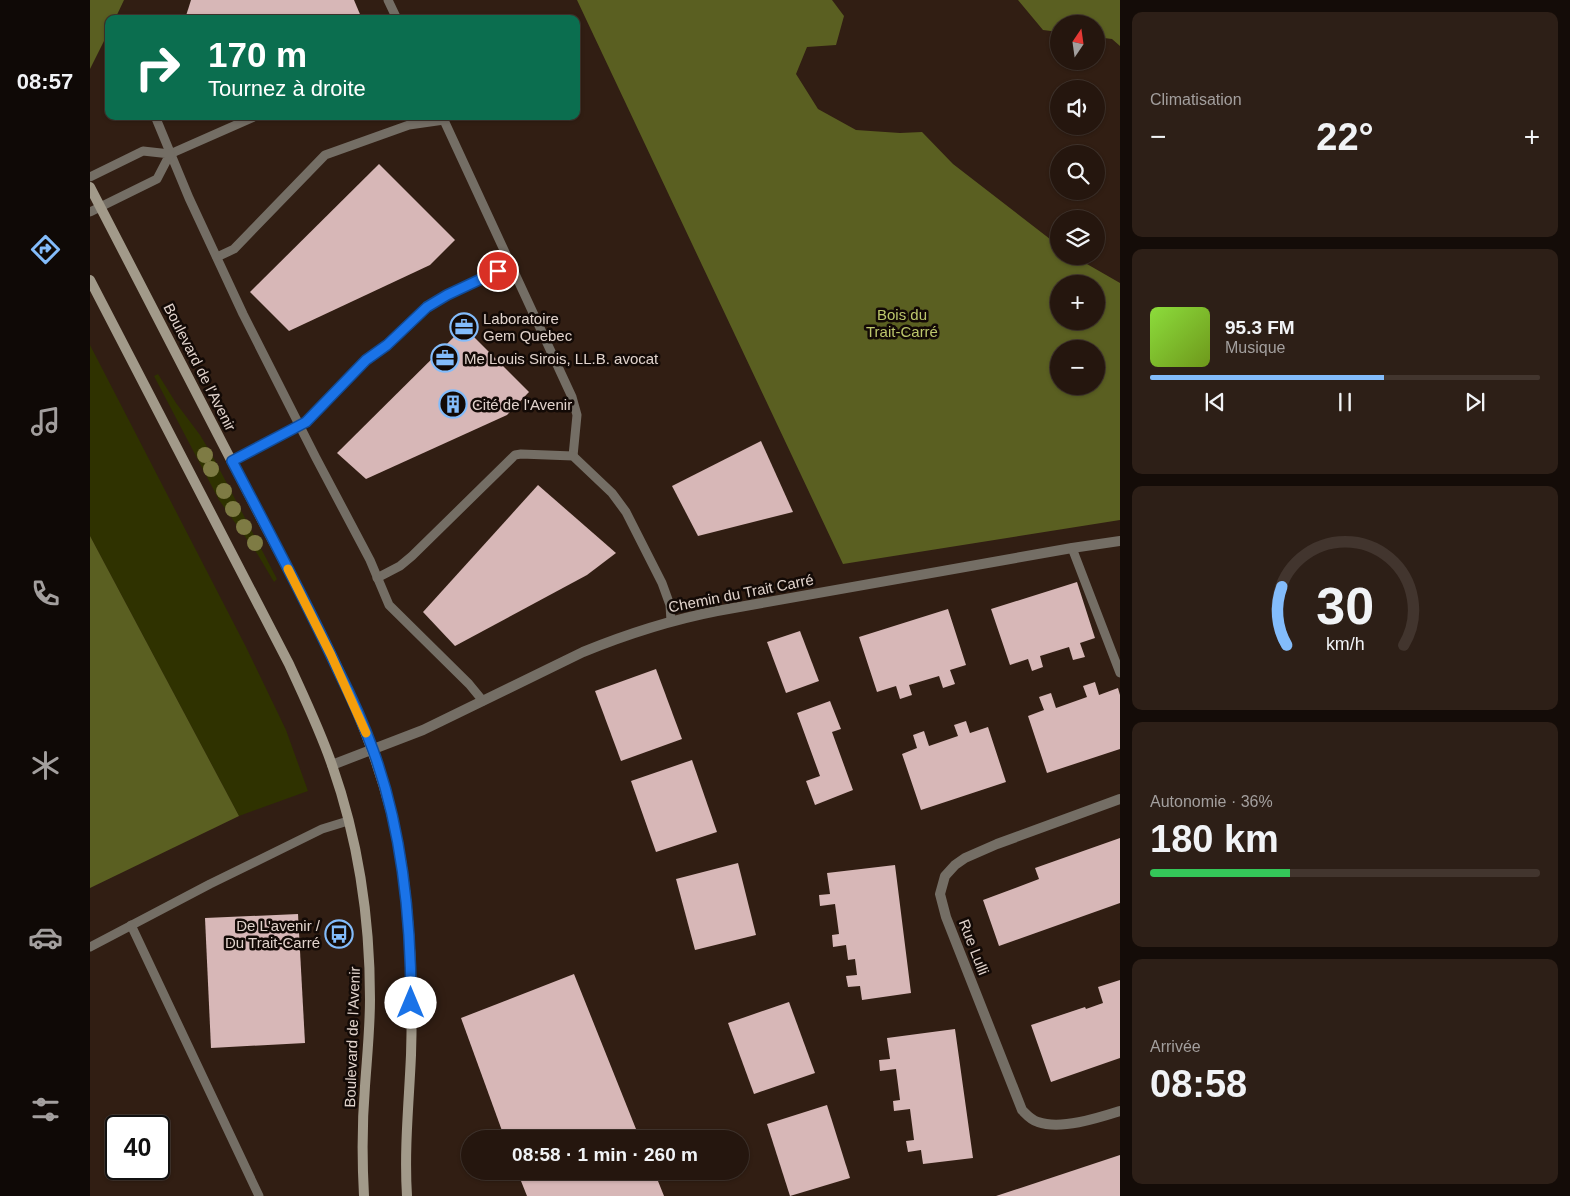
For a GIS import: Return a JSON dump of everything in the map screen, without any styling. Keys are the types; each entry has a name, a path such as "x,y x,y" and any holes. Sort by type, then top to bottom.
{"street":[{"name":"Boulevard de l'Avenir","path":"90,187 331,655 373,750 400,858 410,940 411,1038 405,1153 407,1196"},
{"name":"Boulevard de l'Avenir","path":"90,280 289,664 332,765 348,821 362,891 369,964 369,1043 364,1123 364,1196"},
{"name":"Chemin du Trait Carré","path":"332,765 423,730 583,652 670,621 717,611 1120,541"},
{"name":"Rue Lulli","path":"1120,799 997,844 965,858 945,876 940,894 946,917 1022,1110 1037,1122 1053,1125 1080,1122 1120,1111"}],"lane":[{"path":"388,0 394,15"},
{"path":"157,120 217,257 300,426 370,560 389,605 476,691 483,701"},
{"path":"90,177 143,151 170,154 247,120"},
{"path":"217,257 234,249 318,160 325,155 409,125 433,120"},
{"path":"444,120 576,408 573,456"},
{"path":"90,212 157,179 170,154"},
{"path":"232,461 306,422 366,360 387,345 427,307 447,295 511,265"},
{"path":"377,578 400,566 412,556 515,455 573,456 612,493 626,512 662,583 670,605 670,621"},
{"path":"1072,548 1120,673"},
{"path":"90,947 210,884 322,830 348,821"},
{"path":"131,925 259,1196"}],"green space":[{"path":"90,0 124,0 117,15 105,15 105,39 90,69"},
{"name":"Bois du Trait-Carré","path":"577,0 832,0 844,16 836,45 807,47 796,74 818,109 856,130 900,133 922,132 953,164 1050,239 1050,265 1089,265 1120,283 1120,520 843,564"},
{"path":"1018,0 1120,0 1120,46 1112,39 1105,38 1105,15 1050,15 1050,31 1043,30"},
{"path":"90,345 246,647 286,730 308,791 239,816 90,536"},
{"path":"158,374 212,455 277,579 274,582 258,555 219,500 154,376"},
{"path":"90,536 239,816 90,888"}],"building":[{"path":"191,0 354,0 360,15 186,15"},
{"path":"379,164 455,240 430,265 289,331 250,292"},
{"name":"Cité de l'Avenir","path":"464,327 529,392 507,415 366,479 337,453"},
{"path":"761,441 793,512 698,536 672,486"},
{"path":"538,485 616,553 587,575 455,646 423,612"},
{"path":"1077,582 1095,638 1080,643 1085,657 1073,660 1069,647 1040,656 1043,667 1032,671 1028,659 1010,665 991,609"},
{"path":"948,609 966,665 950,670 955,684 943,688 939,676 909,685 912,695 900,699 896,686 877,692 859,637"},
{"path":"800,631 819,681 786,693 767,642"},
{"path":"656,669 682,739 621,761 595,691"},
{"path":"1095,682 1099,695 1118,688 1120,695 1120,749 1047,773 1028,716 1044,710 1039,697 1051,693 1056,708 1087,697 1083,686"},
{"path":"830,701 841,729 832,732 853,790 815,805 806,781 820,776 797,713"},
{"path":"966,721 970,733 988,727 1006,782 921,810 902,754 917,748 913,735 924,731 929,746 958,736 954,725"},
{"path":"692,760 717,832 656,852 631,781"},
{"path":"1120,838 1120,903 999,946 983,900 1039,879 1035,868"},
{"path":"738,863 756,935 695,950 676,879"},
{"path":"895,865 911,993 862,1000 860,986 848,987 846,976 857,975 855,959 848,960 846,945 833,947 832,935 839,934 835,904 820,906 819,895 830,894 827,873"},
{"path":"298,914 305,1043 211,1048 205,918"},
{"path":"574,974 636,1130 502,1130 461,1018"},
{"path":"1120,980 1120,1058 1051,1082 1031,1025 1103,1003 1098,987"},
{"path":"789,1002 815,1073 754,1094 728,1023"},
{"path":"955,1029 973,1158 923,1164 921,1150 908,1152 906,1141 914,1140 910,1109 894,1111 893,1101 900,1100 896,1069 880,1071 879,1060 890,1059 887,1038"},
{"path":"827,1105 850,1178 790,1196 767,1124"},
{"path":"1120,1155 1120,1196 996,1196"},
{"path":"521,1180 658,1180 664,1196 527,1196"}],"slow traffic":[{"path":"288,569 314,619 366,733"}],"place":[{"name":"Laboratoire Gem Quebec","path":"464,327"},
{"name":"Me Louis Sirois, LL.B. avocat","path":"445,358"},
{"name":"Cité de l'Avenir","path":"453,404"},
{"name":"De L'avenir / Du Trait-Carré","path":"339,934"}],"route":[{"path":"411,1003 410,940 405,891 392,821 373,750 314,619 232,461 306,422 366,360 387,345 427,307 447,295 498,271"}]}
